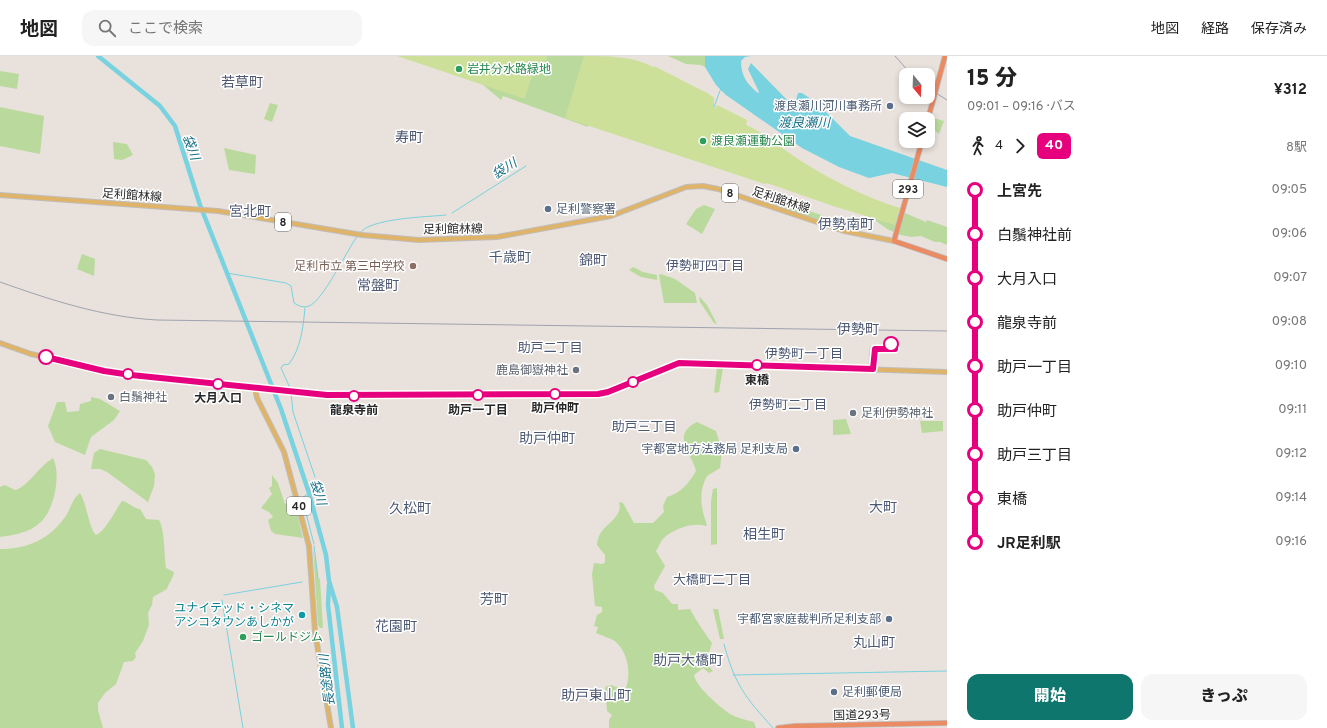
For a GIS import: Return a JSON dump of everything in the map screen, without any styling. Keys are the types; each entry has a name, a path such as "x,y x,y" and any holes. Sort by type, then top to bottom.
{"highway":[{"path":"930,112 945,56"},
{"name":"293","path":"894,239 920,148"},
{"path":"894,239 947,259"},
{"name":"国道293号","path":"778,728 795,726 947,723"}],"main road":[{"name":"足利館林線","path":"0,195 195,209 362,235 418,240 497,237 612,216 681,189 698,186 718,189 844,231 894,239"},
{"path":"0,342 31,354 104,371 338,396 598,394 608,392 672,365 682,363 947,372"},
{"path":"873,369 874,349"},
{"name":"40","path":"256,388 257,398 284,452 309,546 315,632 331,728"}],"green space":[{"path":"397,56 547,56 541,71 534,70 525,97 522,98"},
{"path":"547,56 587,56 588,127 503,96 501,100 482,84 524,98 534,70 541,71"},
{"name":"渡良瀬運動公園","path":"584,56 620,57 645,63 652,67 654,66 709,94 714,98 714,109 717,105 747,120 746,125 766,136 807,165 860,193 900,208 896,225 833,206 767,183 765,184 565,118"},
{"path":"668,56 705,56 705,67 701,65 686,64"},
{"path":"0,71 19,74 17,89 0,86"},
{"path":"270,103 278,105 272,122 264,119"},
{"path":"0,107 44,116 40,154 0,146"},
{"path":"935,119 944,121 939,134 935,130"},
{"path":"113,142 127,144 133,155 122,160 114,159"},
{"path":"224,148 256,155 255,174 229,170"},
{"path":"776,200 824,216 822,221 774,205"},
{"path":"704,205 715,209 702,234 686,224 696,209"},
{"path":"905,213 926,222 927,220 947,227 947,245 921,236 911,237 901,235 887,229 876,221 876,219 900,226"},
{"path":"825,216 856,227 855,229 861,231 823,221"},
{"path":"82,254 95,259 94,276 77,269"},
{"path":"633,267 643,272 657,275 657,280 641,277 629,270"},
{"path":"661,274 675,279 695,293 697,303 664,303 659,275"},
{"path":"699,296 707,305 717,324 714,323 700,302"},
{"path":"717,367 723,368 719,392 714,393"},
{"path":"91,397 100,399 120,411 114,420 91,437 85,455 55,442 48,426 57,402 65,402 67,412 79,411 80,404 91,401"},
{"path":"846,419 851,434 833,435 833,420"},
{"path":"920,421 943,421 943,431 922,433"},
{"path":"697,422 716,431 722,451 720,468 707,476 702,488 701,500 707,525 683,527 666,536 662,540 656,551 665,566 654,586 655,590 663,593 672,604 678,604 678,610 690,609 712,643 706,663 713,671 709,673 703,668 694,675 699,685 726,711 736,717 754,722 756,728 609,728 609,720 612,715 607,711 605,687 611,685 625,690 628,678 628,664 623,652 616,642 596,633 598,627 594,626 597,615 602,612 602,607 595,606 592,574 594,563 603,564 605,562 605,555 597,545 598,539 619,512 619,502 623,503 634,523 653,523 664,512 663,506 667,497 684,487 696,471 687,451 684,438 689,427"},
{"path":"100,449 146,460 152,467 155,474 154,486 148,502 107,472 100,469 91,469 94,453"},
{"path":"53,458 57,475 55,492 52,503 43,520 30,530 0,537 0,487 5,485 15,490 20,488"},
{"path":"272,475 278,483 285,504 294,501 303,538 275,534 271,531 268,520 273,517 269,512 261,508 272,494 269,488 272,486"},
{"path":"717,488 717,544 711,545 711,501 713,489"},
{"path":"80,493 96,535 107,525 122,501 140,509 146,519 159,520 163,536 166,568 174,572 173,577 167,589 153,597 152,605 148,613 149,625 143,641 135,653 136,657 133,661 124,662 116,684 105,693 98,703 98,710 103,728 0,728 0,549 10,549 29,545 46,536 61,523 74,500"},
{"path":"313,548 318,578 320,579 323,628 320,628 318,625"},
{"path":"713,609 718,609 724,639 720,639"}],"water":[{"name":"渡良瀬川","path":"705,56 751,56 745,57 741,61 741,66 743,75 748,83 758,93 759,92 748,69 751,63 790,103 796,100 798,93 802,93 817,103 850,136 947,170 947,187 892,173 869,178 839,167 802,148 726,95 716,85 705,67"}],"waterway":[{"name":"袋川","path":"98,56 160,106 175,126 200,205 281,409 309,493 326,555 329,581 337,607 353,728"},
{"path":"714,107 721,88"},
{"name":"袋川","path":"452,213 526,166"},
{"name":"袋川","path":"360,233 366,228 387,221 446,215"},
{"name":"袋川","path":"227,273 286,283 291,286 294,303 305,307 309,306 315,302 328,285 358,235"},
{"path":"290,388 281,368 283,365 289,364 299,345 305,308"},
{"path":"291,393 293,412 315,477"},
{"path":"309,493 302,498 314,544"},
{"path":"314,546 318,578"},
{"path":"224,595 302,582"},
{"name":"長途路川","path":"329,585 328,605 342,728"},
{"path":"222,600 243,728"},
{"path":"724,644 732,670 742,690 755,708 773,728"},
{"path":"733,675 947,671"}],"railway":[{"path":"895,56 906,68"},
{"path":"935,92 947,100"},
{"path":"0,282 77,307 116,315 157,320 947,331"}],"bus line":[{"name":"40","path":"46,357 104,371 131,375 295,391 320,395 391,396 598,394 608,392 679,363 873,369 875,367 875,349 895,349 891,344"}],"place":[{"name":"岩井分水路緑地","path":"459,69"},
{"name":"渡良瀬川河川事務所","path":"890,106"},
{"name":"渡良瀬運動公園","path":"703,141"},
{"name":"足利警察署","path":"548,209"},
{"name":"足利市立 第三中学校","path":"413,266"},
{"name":"東橋","path":"757,365"},
{"name":"鹿島御嶽神社","path":"576,370"},
{"name":"大月入口","path":"218,384"},
{"name":"助戸仲町","path":"555,394"},
{"name":"助戸一丁目","path":"478,395"},
{"name":"龍泉寺前","path":"354,396"},
{"name":"白鬚神社","path":"111,397"},
{"name":"足利伊勢神社","path":"853,413"},
{"name":"宇都宮地方法務局 足利支局","path":"796,449"},
{"name":"ユナイテッド・シネマ アシコタウンあしかが","path":"302,615"},
{"name":"宇都宮家庭裁判所足利支部","path":"889,619"},
{"name":"ゴールドジム","path":"243,637"},
{"name":"足利郵便局","path":"834,692"}],"district":[{"name":"若草町","path":"242,82"},
{"name":"寿町","path":"409,137"},
{"name":"宮北町","path":"250,211"},
{"name":"伊勢南町","path":"846,224"},
{"name":"千歳町","path":"510,257"},
{"name":"錦町","path":"593,260"},
{"name":"伊勢町四丁目","path":"705,265"},
{"name":"常盤町","path":"378,285"},
{"name":"伊勢町","path":"858,329"},
{"name":"助戸二丁目","path":"550,347"},
{"name":"伊勢町一丁目","path":"804,353"},
{"name":"伊勢町二丁目","path":"788,404"},
{"name":"助戸三丁目","path":"644,426"},
{"name":"助戸仲町","path":"547,438"},
{"name":"大町","path":"883,507"},
{"name":"久松町","path":"410,508"},
{"name":"相生町","path":"764,534"},
{"name":"大橋町二丁目","path":"712,579"},
{"name":"芳町","path":"494,599"},
{"name":"花園町","path":"396,626"},
{"name":"丸山町","path":"874,642"},
{"name":"助戸大橋町","path":"688,660"},
{"name":"助戸東山町","path":"596,695"}]}
